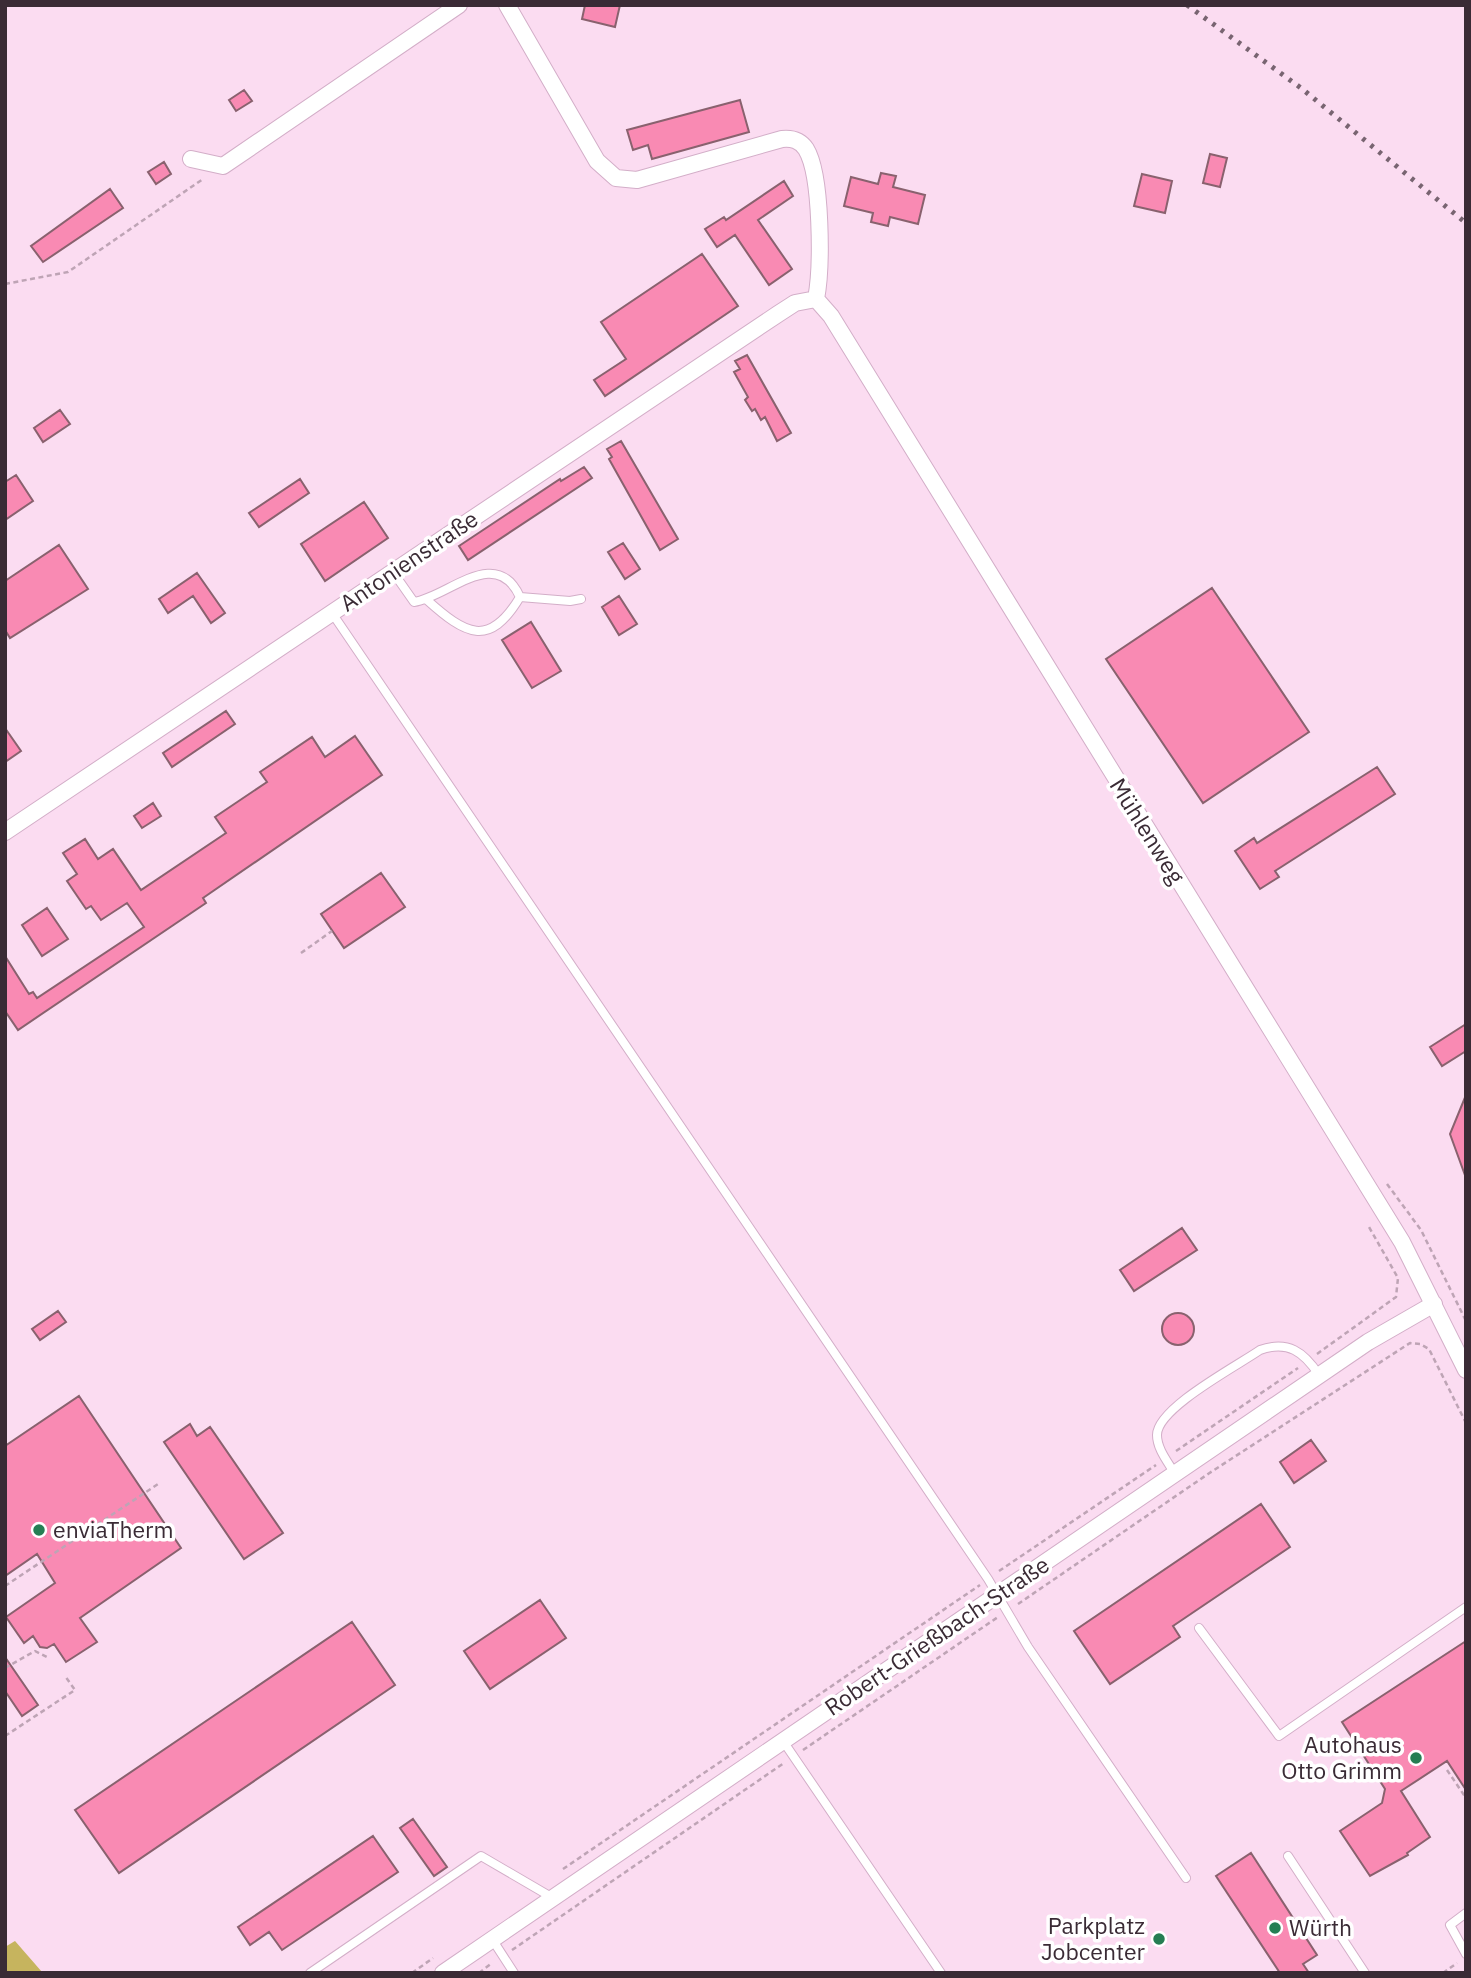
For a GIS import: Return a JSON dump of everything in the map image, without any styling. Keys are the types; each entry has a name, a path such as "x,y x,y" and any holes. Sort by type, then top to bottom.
{"street":[{"path":"191,159 223,166 459,5"},
{"path":"507,5 597,161 616,178 637,180 782,139 799,142 806,150 814,184 822,271 816,299"},
{"name":"Antonienstraße","path":"5,832 778,314 795,303 816,299"},
{"name":"Mühlenweg","path":"816,299 831,316 1379,1205 1434,1304 1466,1370"},
{"name":"Robert-Grießbach-Straße","path":"443,1973 1320,1375 1384,1332 1434,1304"}],"lane":[{"path":"393,572 414,602 427,600 455,583 489,573 498,574 514,585 520,597"},
{"path":"427,600 467,631 485,630 500,624 520,597"},
{"path":"520,597 570,601 581,599"},
{"path":"332,612 988,1579 1076,1719 1186,1878"},
{"path":"1175,1474 1165,1458 1157,1433 1167,1412 1259,1350 1270,1347 1292,1348 1309,1360 1320,1375"},
{"path":"1199,1628 1279,1736 1466,1607"},
{"path":"783,1741 941,1973"},
{"path":"310,1973 481,1856 553,1898"},
{"path":"1288,1856 1365,1973"},
{"path":"1466,1913 1450,1925 1466,1956"},
{"path":"492,1939 514,1973"}],"path":[{"path":"5,284 68,272 223,166"},
{"path":"301,953 332,931"},
{"path":"558,1873 1309,1360 1396,1297 1398,1278 1369,1227"},
{"path":"479,1973 1219,1466 1410,1343 1429,1349 1466,1423"},
{"path":"5,1586 158,1484"},
{"path":"5,1668 34,1651 47,1657"},
{"path":"5,1735 75,1690 65,1676"},
{"path":"1447,1770 1466,1798"},
{"path":"1443,1973 1466,1956"},
{"path":"412,1973 434,1957"}],"shaded area":[{"path":"15,1941 41,1973 5,1973 5,1947"}],"building":[{"path":"585,5 620,5 615,27 582,19"},
{"path":"244,90 252,101 236,111 229,100"},
{"path":"740,100 749,132 652,159 648,145 633,150 627,130"},
{"path":"1210,154 1227,158 1220,187 1203,183"},
{"path":"164,162 171,174 156,184 148,172"},
{"path":"881,173 896,176 893,187 925,195 918,224 890,217 888,226 871,222 873,213 844,206 851,177 878,184"},
{"path":"1142,174 1172,181 1165,213 1134,206"},
{"path":"784,181 793,196 758,220 792,269 769,285 735,235 717,247 705,229 724,217 726,220"},
{"path":"110,189 123,208 43,262 31,246"},
{"path":"702,254 738,306 605,396 594,380 626,359 601,322"},
{"path":"747,355 791,433 777,441 765,417 761,420 755,409 752,411 745,400 748,397 734,372 740,369 735,361"},
{"path":"60,410 70,424 43,442 34,428"},
{"path":"621,441 678,539 660,550 609,459 612,457 607,449"},
{"path":"584,467 592,478 468,560 459,546 560,479 561,481"},
{"path":"16,475 33,501 5,520 5,482"},
{"path":"300,479 309,493 259,527 249,513"},
{"path":"364,502 388,538 325,581 301,544"},
{"path":"623,543 640,569 625,579 608,552"},
{"path":"59,545 88,589 10,638 5,630 5,581"},
{"path":"197,573 225,613 211,623 193,596 168,613 159,599"},
{"path":"1212,588 1309,732 1203,803 1106,659"},
{"path":"619,596 637,624 619,635 602,607"},
{"path":"531,622 561,671 532,688 502,640"},
{"path":"226,711 235,724 172,767 163,753"},
{"path":"5,728 21,751 5,762"},
{"path":"355,736 382,775 203,898 206,903 18,1030 5,1011 5,956 29,994 33,992 37,998 144,927 127,903 101,920 91,906 86,909 67,881 77,874 63,853 85,839 98,859 113,849 141,890 226,833 215,817 267,782 260,772 312,737 325,757"},
{"path":"1377,767 1395,794 1275,871 1279,877 1260,889 1235,851 1254,838 1257,843"},
{"path":"153,803 161,816 142,828 134,816"},
{"path":"381,873 405,907 344,948 321,914"},
{"path":"47,908 68,939 42,956 22,925"},
{"path":"1466,1024 1466,1051 1442,1066 1430,1047"},
{"path":"1466,1095 1466,1178 1450,1134"},
{"path":"1182,1228 1197,1250 1134,1291 1120,1270"},
{"path":"58,1311 66,1322 40,1340 32,1329"},
{"path":"1178,1313 1189,1318 1194,1329 1189,1340 1178,1345 1167,1340 1162,1329 1167,1318"},
{"path":"79,1396 181,1548 80,1618 97,1642 66,1662 54,1644 47,1648 40,1647 33,1636 24,1643 6,1617 55,1583 37,1554 5,1576 5,1446"},
{"path":"190,1424 197,1436 210,1427 283,1533 244,1559 164,1442"},
{"path":"1311,1440 1326,1461 1294,1483 1280,1462"},
{"path":"1261,1504 1290,1547 1173,1626 1180,1637 1110,1684 1074,1631"},
{"path":"540,1600 566,1638 490,1689 464,1651"},
{"path":"352,1622 395,1685 119,1873 75,1810"},
{"name":"Autohaus Otto Grimm","path":"1466,1641 1466,1790 1447,1761 1401,1791 1430,1837 1407,1853 1408,1855 1370,1876 1340,1831 1382,1803 1385,1789 1342,1722"},
{"path":"5,1657 38,1705 22,1716 5,1691"},
{"path":"413,1819 447,1867 434,1876 400,1828"},
{"path":"373,1836 398,1872 282,1950 269,1932 250,1945 238,1927"},
{"name":"Würth","path":"1251,1853 1317,1955 1303,1964 1309,1973 1280,1973 1216,1876"}],"railway":[{"path":"1187,5 1301,88 1466,223"}],"place":[{"name":"enviaTherm","path":"39,1530"},
{"name":"Autohaus Otto Grimm","path":"1416,1758"},
{"name":"Würth","path":"1275,1928"},
{"name":"Parkplatz Jobcenter","path":"1159,1939"}]}
